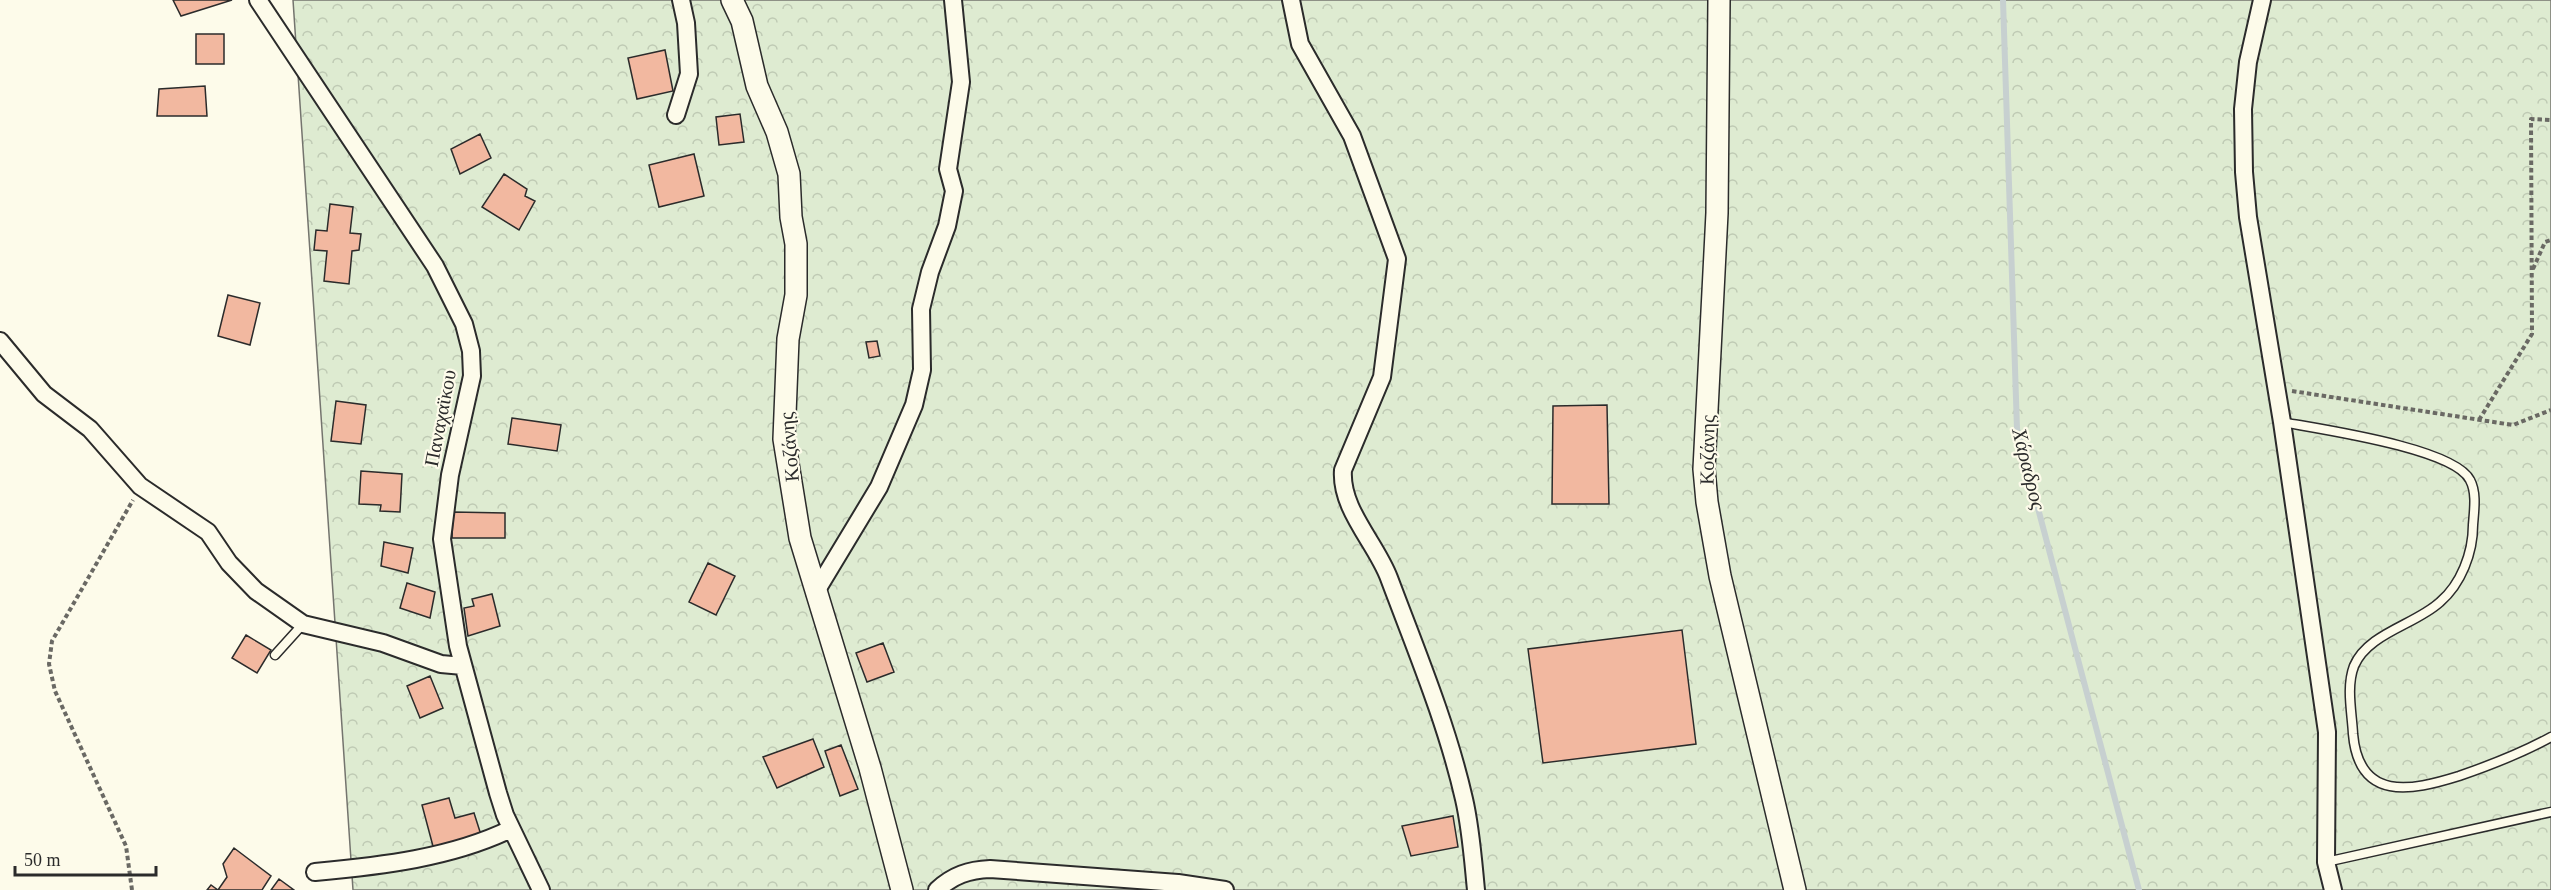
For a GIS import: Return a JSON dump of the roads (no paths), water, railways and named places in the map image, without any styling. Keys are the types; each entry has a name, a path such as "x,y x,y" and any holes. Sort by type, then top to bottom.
{"street":[{"name":"Παναχαϊκου","path":"258,0 435,266 464,324 471,351 472,376 450,475 442,539 463,666 501,804 541,890"},
{"path":"676,115 689,74 686,23 681,0"},
{"name":"Κοζάνης","path":"732,0 742,21 757,86 777,132 789,174 791,217 796,244 796,295 788,339 784,439 800,538 870,768 902,890"},
{"path":"815,593 879,487 914,405 922,370 921,309 930,272 947,226 954,191 948,169 961,82 953,0"},
{"path":"1291,0 1300,44 1352,136 1395,249 1397,274 1382,377 1343,470 1342,483 1352,510 1384,566 1449,745 1469,821 1476,890"},
{"name":"Κοζάνης","path":"1719,0 1717,213 1704,469 1720,576 1795,890"},
{"path":"2262,0 2248,62 2243,109 2247,217 2277,389 2326,732 2326,862 2333,890"},
{"path":"0,341 44,394 90,429 140,486 163,503 195,521 208,532 230,563 255,591 303,624 383,643 441,664 463,666"},
{"path":"315,872 452,851 480,843 511,829"},
{"path":"937,890 949,880 968,870 990,869 1178,883 1225,890"}],"lane":[{"path":"2282,422 2390,443 2448,461 2465,473 2473,490 2473,534 2458,580 2442,601 2426,614 2365,649 2354,668 2350,690 2354,742 2357,757 2368,775 2392,788 2425,787 2494,764 2551,737"},
{"path":"275,655 303,624"},
{"path":"2326,862 2551,812"}],"waterway":[{"name":"Χάραδρος","path":"2003,0 2017,429 2139,890"}]}
